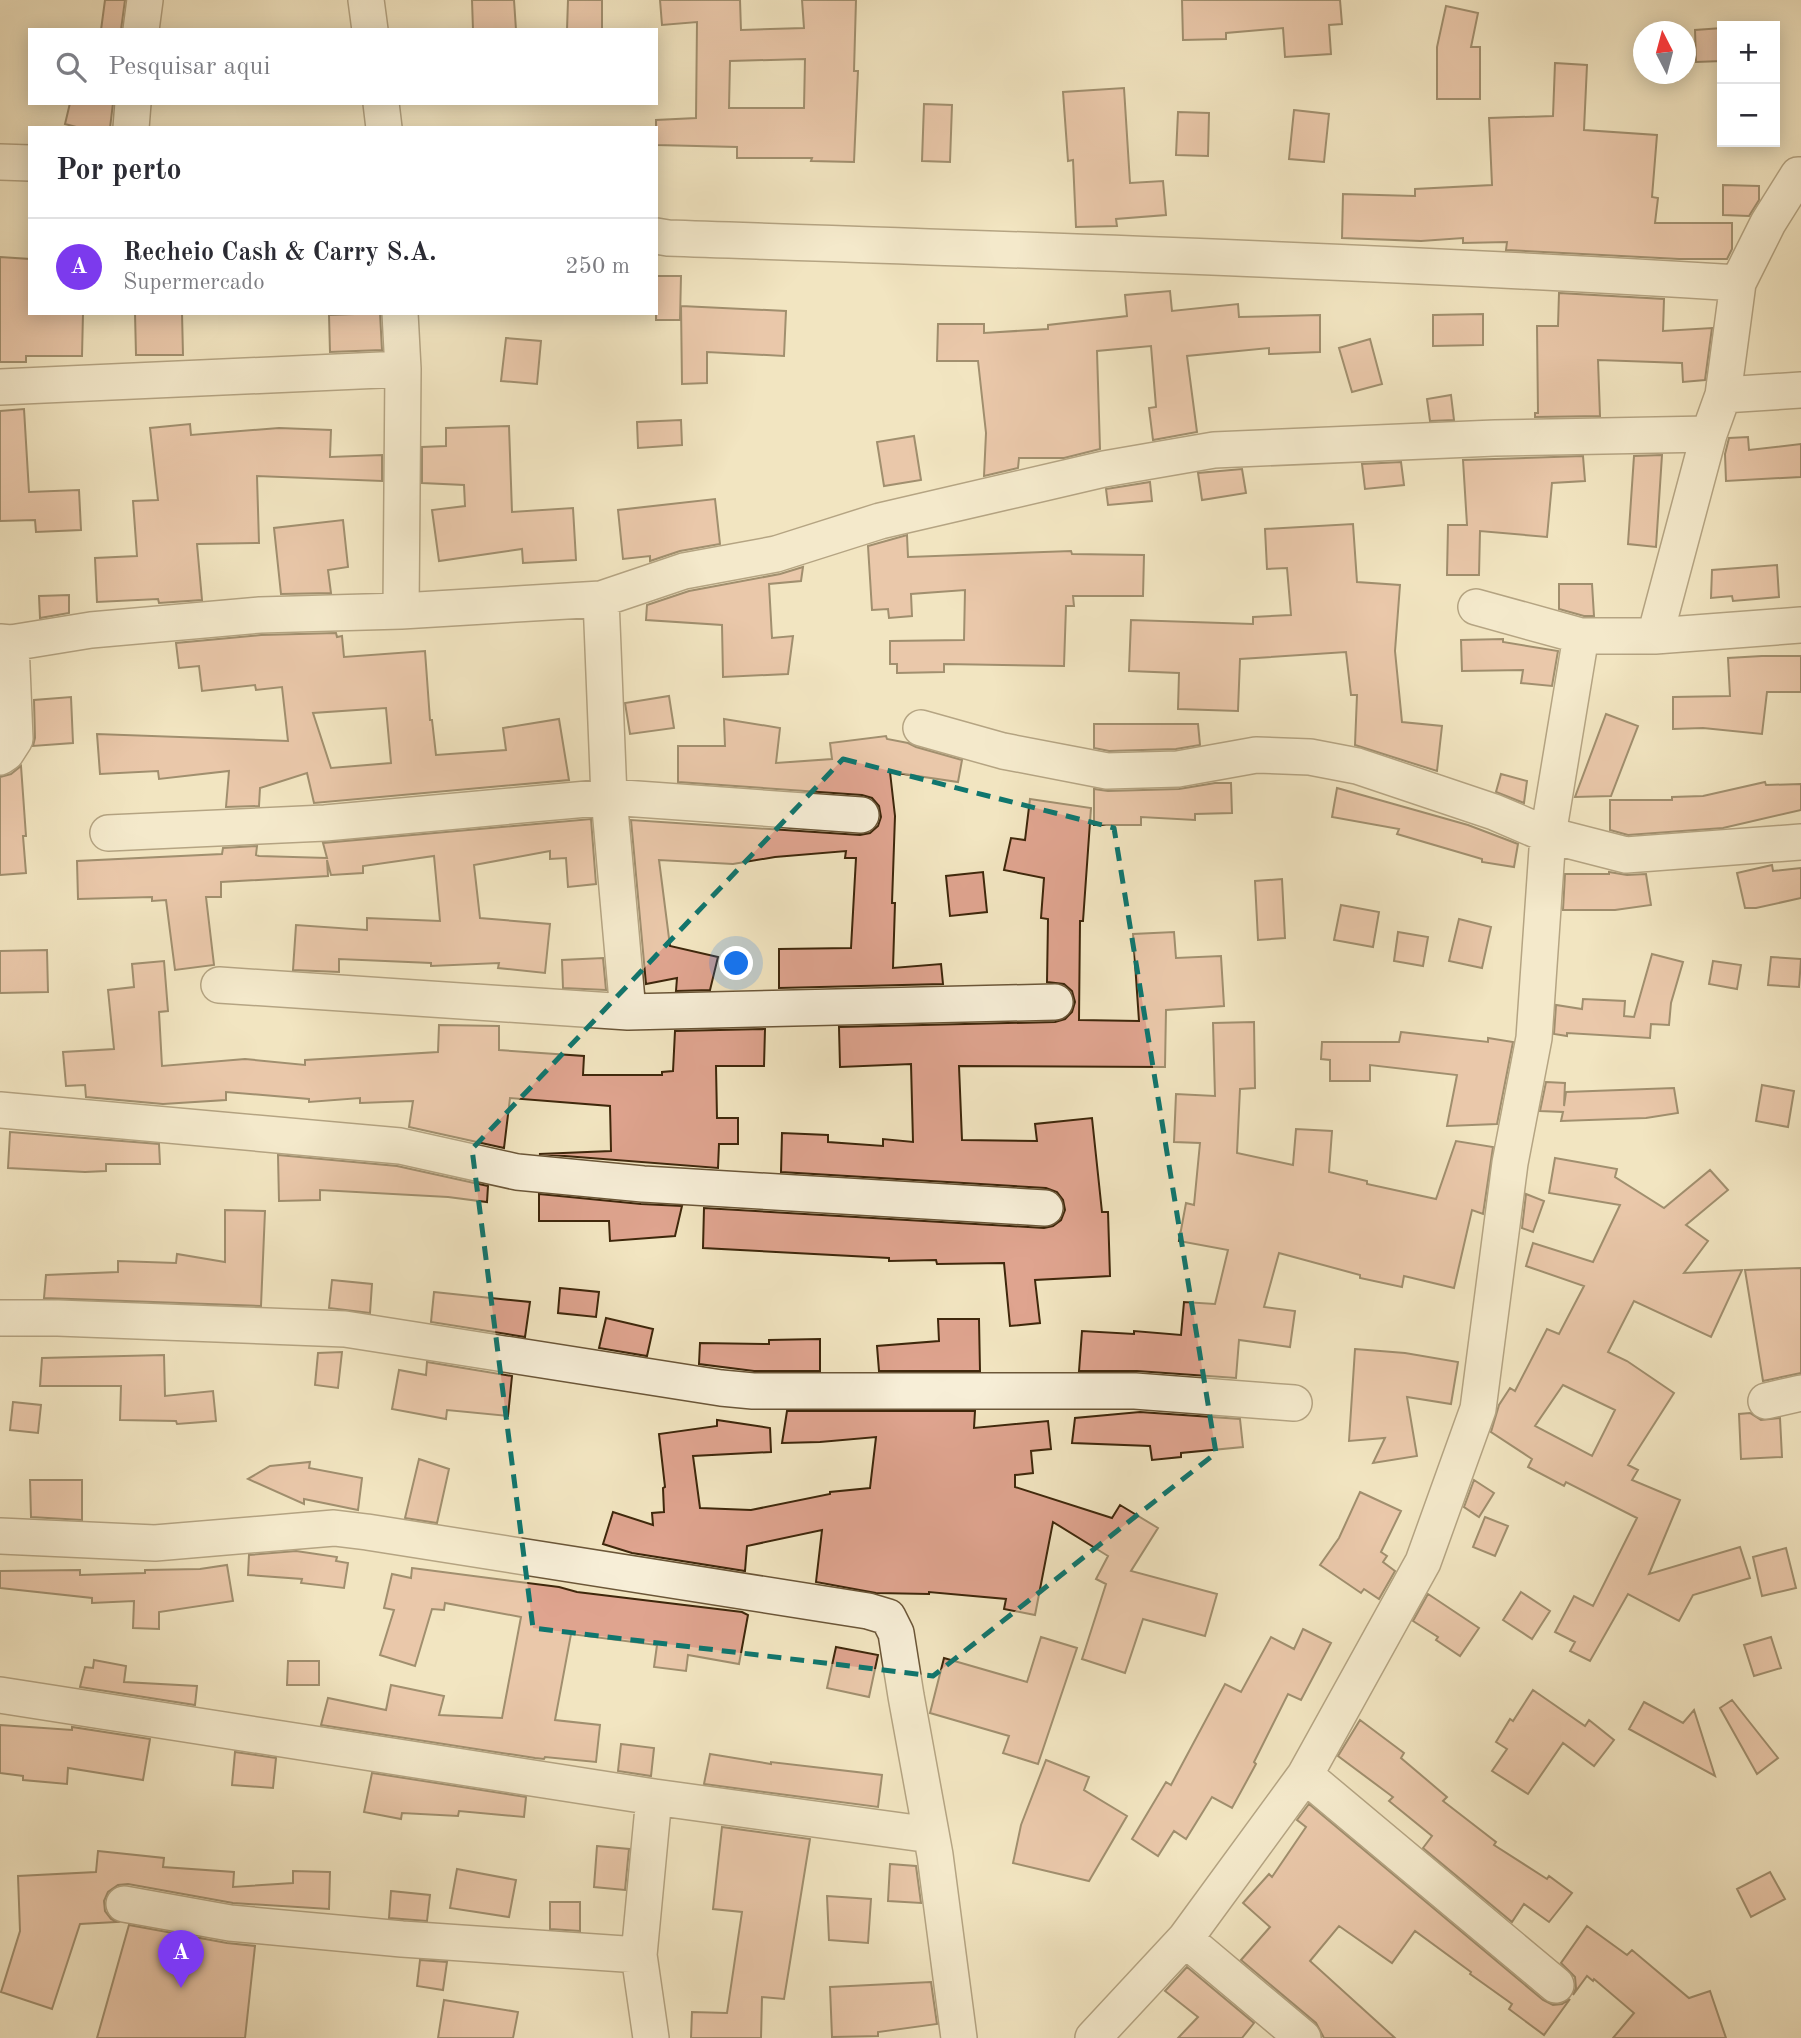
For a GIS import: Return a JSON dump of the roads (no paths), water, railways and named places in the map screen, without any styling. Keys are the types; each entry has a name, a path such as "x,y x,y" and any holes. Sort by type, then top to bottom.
{"street":[{"path":"141,28 145,0"},
{"path":"366,0 370,28"},
{"path":"131,126 133,105"},
{"path":"381,105 384,126"},
{"path":"0,162 28,163"},
{"path":"1655,636 1709,435 1723,395 1738,283 1768,223 1801,175"},
{"path":"658,236 1568,273 1738,283"},
{"path":"400,315 403,369 401,611"},
{"path":"0,387 403,369"},
{"path":"1723,395 1801,390"},
{"path":"0,757 15,739 5,643 91,630 247,616 401,611 601,599 684,571 776,554 880,521 1104,469 1214,450 1495,438 1709,435"},
{"path":"601,599 609,797 628,1012"},
{"path":"1476,607 1580,636 1655,636 1801,625"},
{"path":"1093,2038 1185,1939 1305,1775 1423,1562 1478,1409 1510,1163 1534,1038 1548,835 1580,636"},
{"path":"921,728 1003,751 1107,771 1178,769 1256,755 1310,757 1357,766 1494,812 1548,835 1626,855 1801,842"},
{"path":"108,833 325,823 609,797 861,815"},
{"path":"219,985 628,1012 1055,1002"},
{"path":"0,1110 400,1146 517,1171 643,1184 1045,1208"},
{"path":"0,1318 345,1329 753,1391 1135,1391 1294,1404"},
{"path":"1766,1401 1801,1393"},
{"path":"0,1536 155,1543 334,1528 888,1616 896,1633 935,1854 959,2038"},
{"path":"0,1695 654,1797 931,1835"},
{"path":"1305,1775 1556,1985"},
{"path":"650,2038 639,1955 654,1797"},
{"path":"124,1905 230,1923 402,1939 639,1955"},
{"path":"1185,1939 1303,2038"}],"place":[{"name":"Recheio Cash & Carry S.A.","path":"181,1988"}]}
